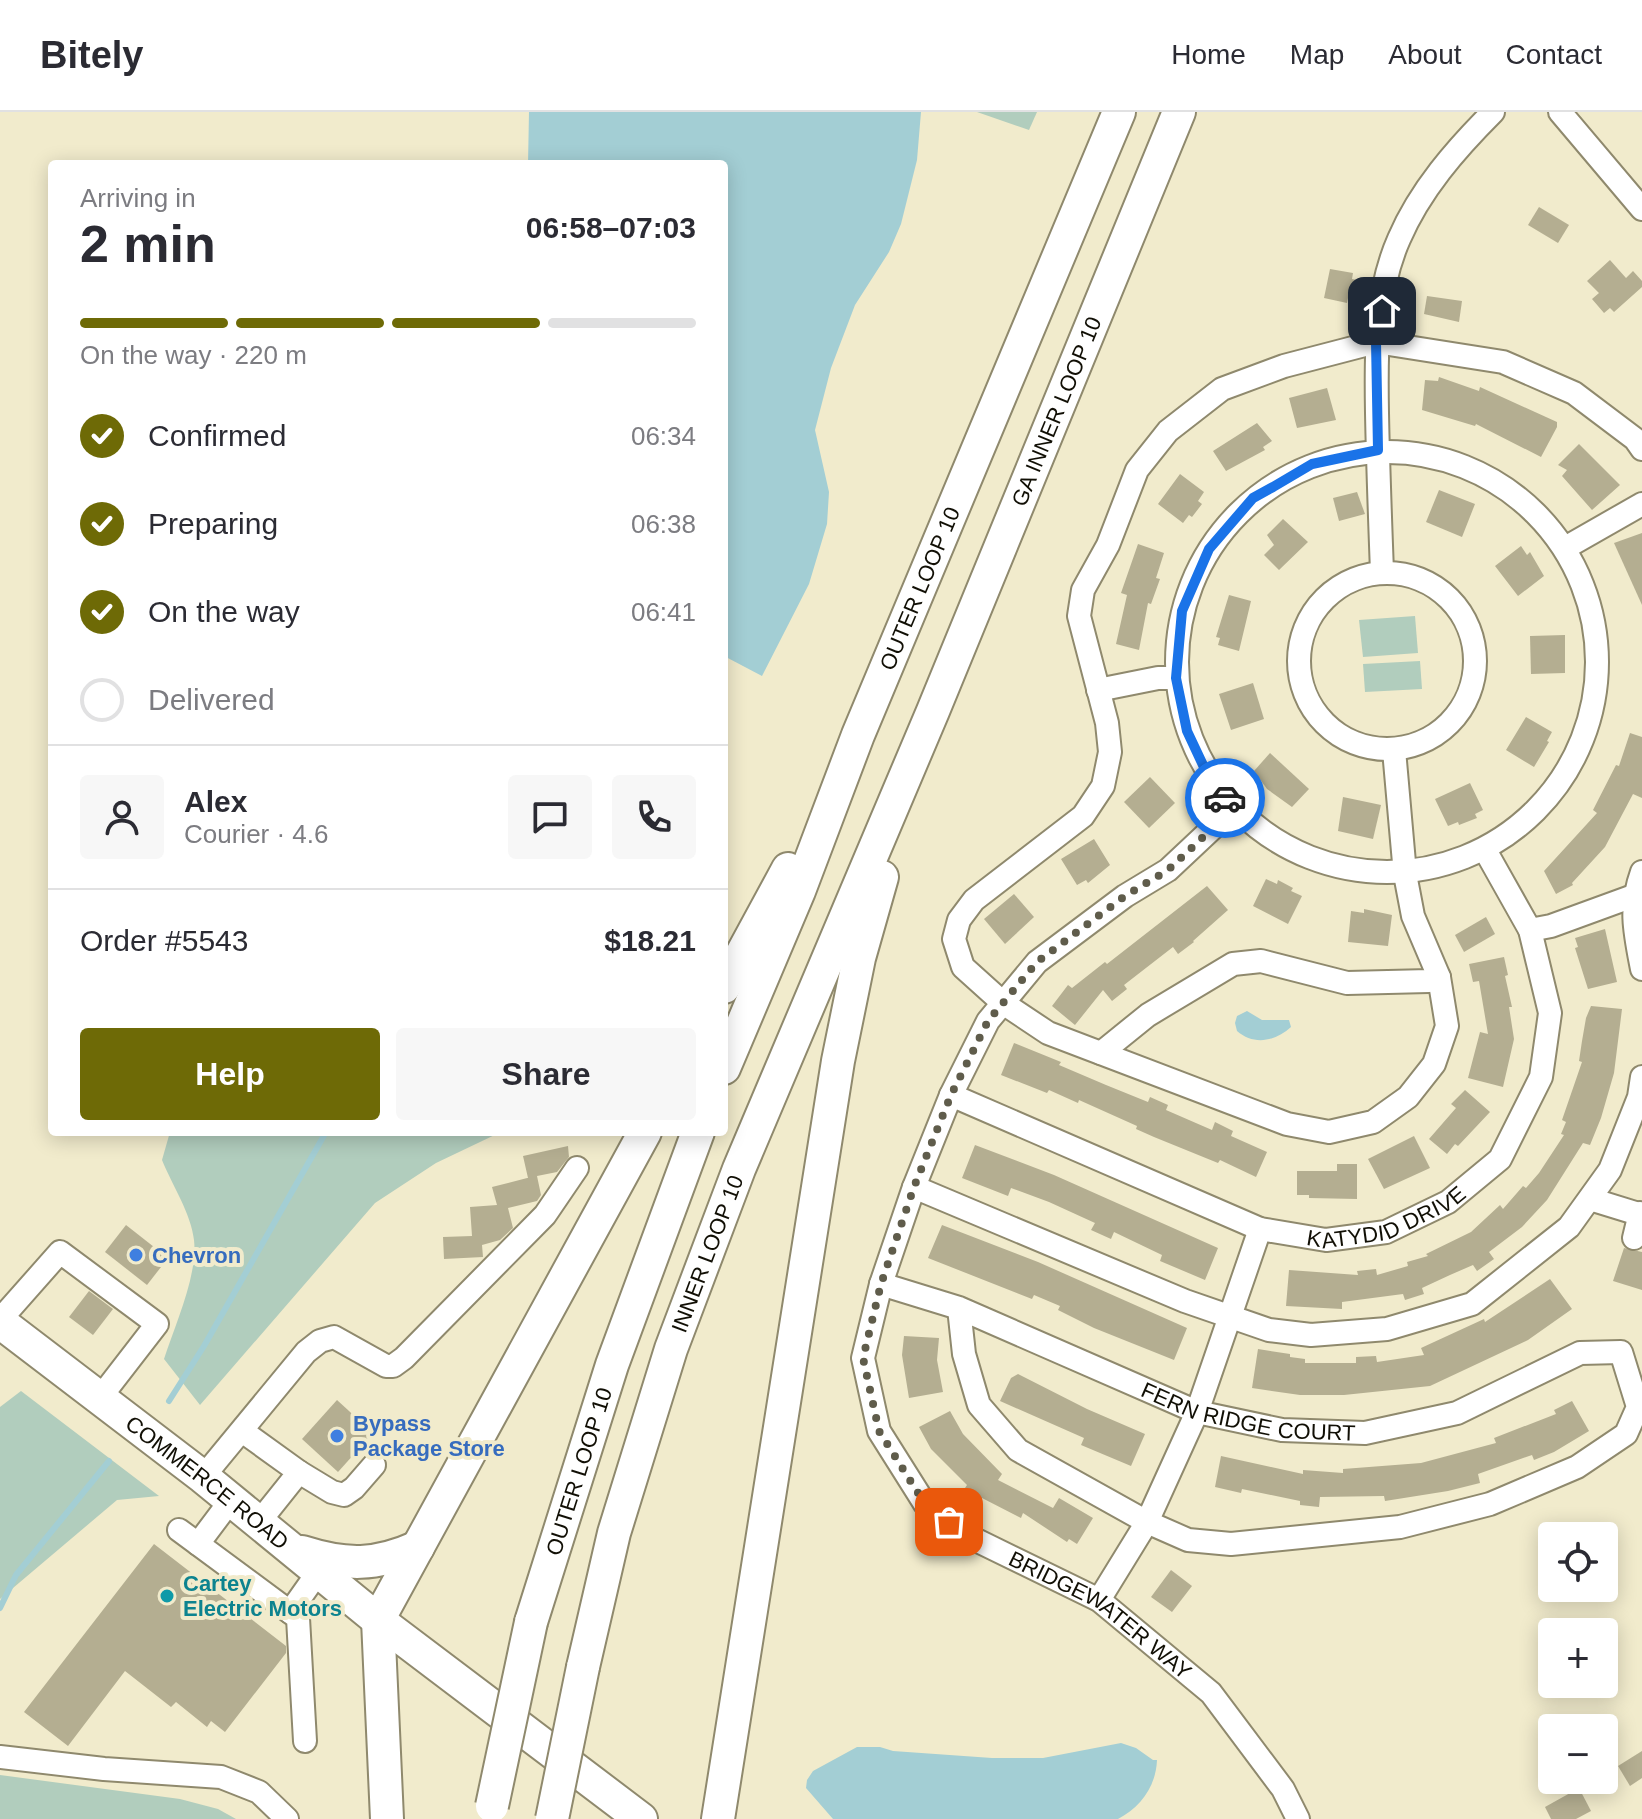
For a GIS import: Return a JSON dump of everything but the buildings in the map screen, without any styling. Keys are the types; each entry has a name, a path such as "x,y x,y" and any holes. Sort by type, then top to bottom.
{"highway":[{"name":"OUTER LOOP 10","path":"728,1059 799,891 858,735 1119,112"},
{"name":"GA INNER LOOP 10","path":"933,711 1179,112"},
{"path":"718,1819 841,1047 871,910 933,711"},
{"name":"INNER LOOP 10","path":"552,1819 614,1533 671,1349 739,1169 933,711"},
{"path":"728,979 858,735"},
{"path":"387,1819 380,1721 378,1620 643,1136"},
{"name":"OUTER LOOP 10","path":"491,1812 531,1622 612,1365 697,1136"},
{"name":"COMMERCE ROAD","path":"0,1321 203,1477 378,1620 641,1819"},
{"path":"294,1549 331,1561 358,1563 396,1558 418,1547"}],"street":[{"path":"1382,572 1376,342 1387,280 1398,240 1421,197 1464,141 1493,112"},
{"path":"1560,112 1642,209"},
{"path":"1394,750 1405,874 1413,916 1439,977 1447,1026 1434,1064 1408,1097 1373,1122 1329,1132 1287,1124 1048,1033 1003,1003 963,967 954,939 959,920 974,900 1083,816 1103,786 1110,752 1107,723 1079,616 1083,590 1108,545 1137,470 1168,431 1222,389 1284,366 1376,342 1503,362 1574,393 1635,439 1642,449"},
{"path":"1378,450 1441,457 1500,482 1548,524 1565,548 1590,601 1598,658 1591,716 1569,770 1532,816 1485,850 1447,866 1405,874 1342,870 1283,848 1233,809 1210,780 1187,731 1176,678 1182,611 1192,586 1209,549 1253,498 1312,464 1378,450"},
{"path":"1565,548 1642,504"},
{"path":"1382,572 1413,576 1440,589 1461,612 1474,640 1476,670 1467,700 1449,725 1424,742 1394,750 1366,748 1340,737 1319,719 1305,695 1298,667 1301,639 1312,614 1331,593 1355,578 1382,572"},
{"path":"1098,690 1158,678 1176,678"},
{"name":"BRIDGEWATER WAY","path":"1233,809 1168,870 1125,896 1037,962 988,1021 951,1095 914,1187 881,1284 863,1358 879,1431 925,1504 974,1539 1099,1600 1211,1693 1283,1789 1298,1819"},
{"name":"KATYDID DRIVE","path":"951,1095 1260,1229 1326,1240 1386,1232 1448,1202 1500,1159 1541,1077 1550,1013 1530,930 1485,850"},
{"path":"1642,872 1632,919 1642,969"},
{"path":"1530,930 1551,926 1636,895"},
{"path":"1101,1053 1148,1015 1233,964 1261,961 1347,983 1429,981 1439,977"},
{"path":"914,1187 1229,1318 1269,1330 1311,1335 1387,1329 1472,1304 1569,1227 1610,1170 1639,1097 1642,1077"},
{"path":"203,1477 306,1352 320,1341 334,1337 386,1366 393,1366 404,1358 545,1215 577,1168"},
{"path":"1590,1199 1641,1214 1634,1238"},
{"path":"1099,1600 1147,1522 1197,1412 1260,1229"},
{"path":"0,1321 60,1252 157,1324 99,1399"},
{"name":"FERN RIDGE COURT","path":"881,1284 959,1308 1197,1412 1282,1430 1365,1433 1457,1413 1580,1353 1621,1352 1638,1407 1626,1434 1577,1467 1490,1504 1400,1527 1231,1544 1188,1540 1147,1522"},
{"path":"959,1308 964,1354 979,1405 1018,1450 1147,1522"},
{"path":"242,1431 332,1492 344,1495 374,1465"},
{"path":"259,1522 299,1472"},
{"path":"198,1544 231,1500"},
{"path":"179,1530 298,1618 305,1741"},
{"path":"290,1612 319,1571"},
{"path":"0,1757 104,1769 221,1777 259,1792 287,1819"}],"green space":[{"path":"977,112 1037,112 1029,130"},
{"path":"1415,616 1418,653 1363,657 1359,620"},
{"path":"1420,661 1422,689 1365,692 1363,664"},
{"path":"169,1136 493,1136 436,1163 375,1203 200,1405 164,1359 193,1269 194,1240 181,1199 162,1160"},
{"path":"21,1391 159,1496 117,1500 0,1599 0,1407"},
{"path":"0,1775 180,1799 218,1809 236,1819 0,1819"}],"water":[{"path":"529,112 921,112 917,160 901,224 889,252 855,305 831,368 815,430 829,492 827,524 809,584 762,676 728,658 728,160 528,160"},
{"path":"1247,1011 1262,1020 1289,1020 1291,1027 1279,1036 1265,1040 1250,1039 1237,1031 1235,1023 1237,1016"},
{"path":"1121,1743 1157,1760 1154,1778 1146,1795 1118,1819 833,1819 806,1788 813,1771 857,1747 992,1758 1043,1758"}],"waterway":[{"path":"169,1401 204,1346 324,1136"},
{"path":"0,1608 16,1575 109,1461"}],"way so far":[{"path":"949,1522 925,1504 879,1431 863,1358 881,1284 914,1187 951,1095 988,1021 1037,962 1125,896 1168,870 1233,809 1225,798"}],"place":[{"name":"Chevron","path":"136,1255"},
{"name":"Bypass Package Store","path":"337,1436"},
{"name":"Cartey Electric Motors","path":"167,1596"}],"route":[{"path":"1225,798 1210,780 1187,731 1176,678 1182,611 1209,549 1253,498 1312,464 1378,450 1376,342 1382,311"}]}
